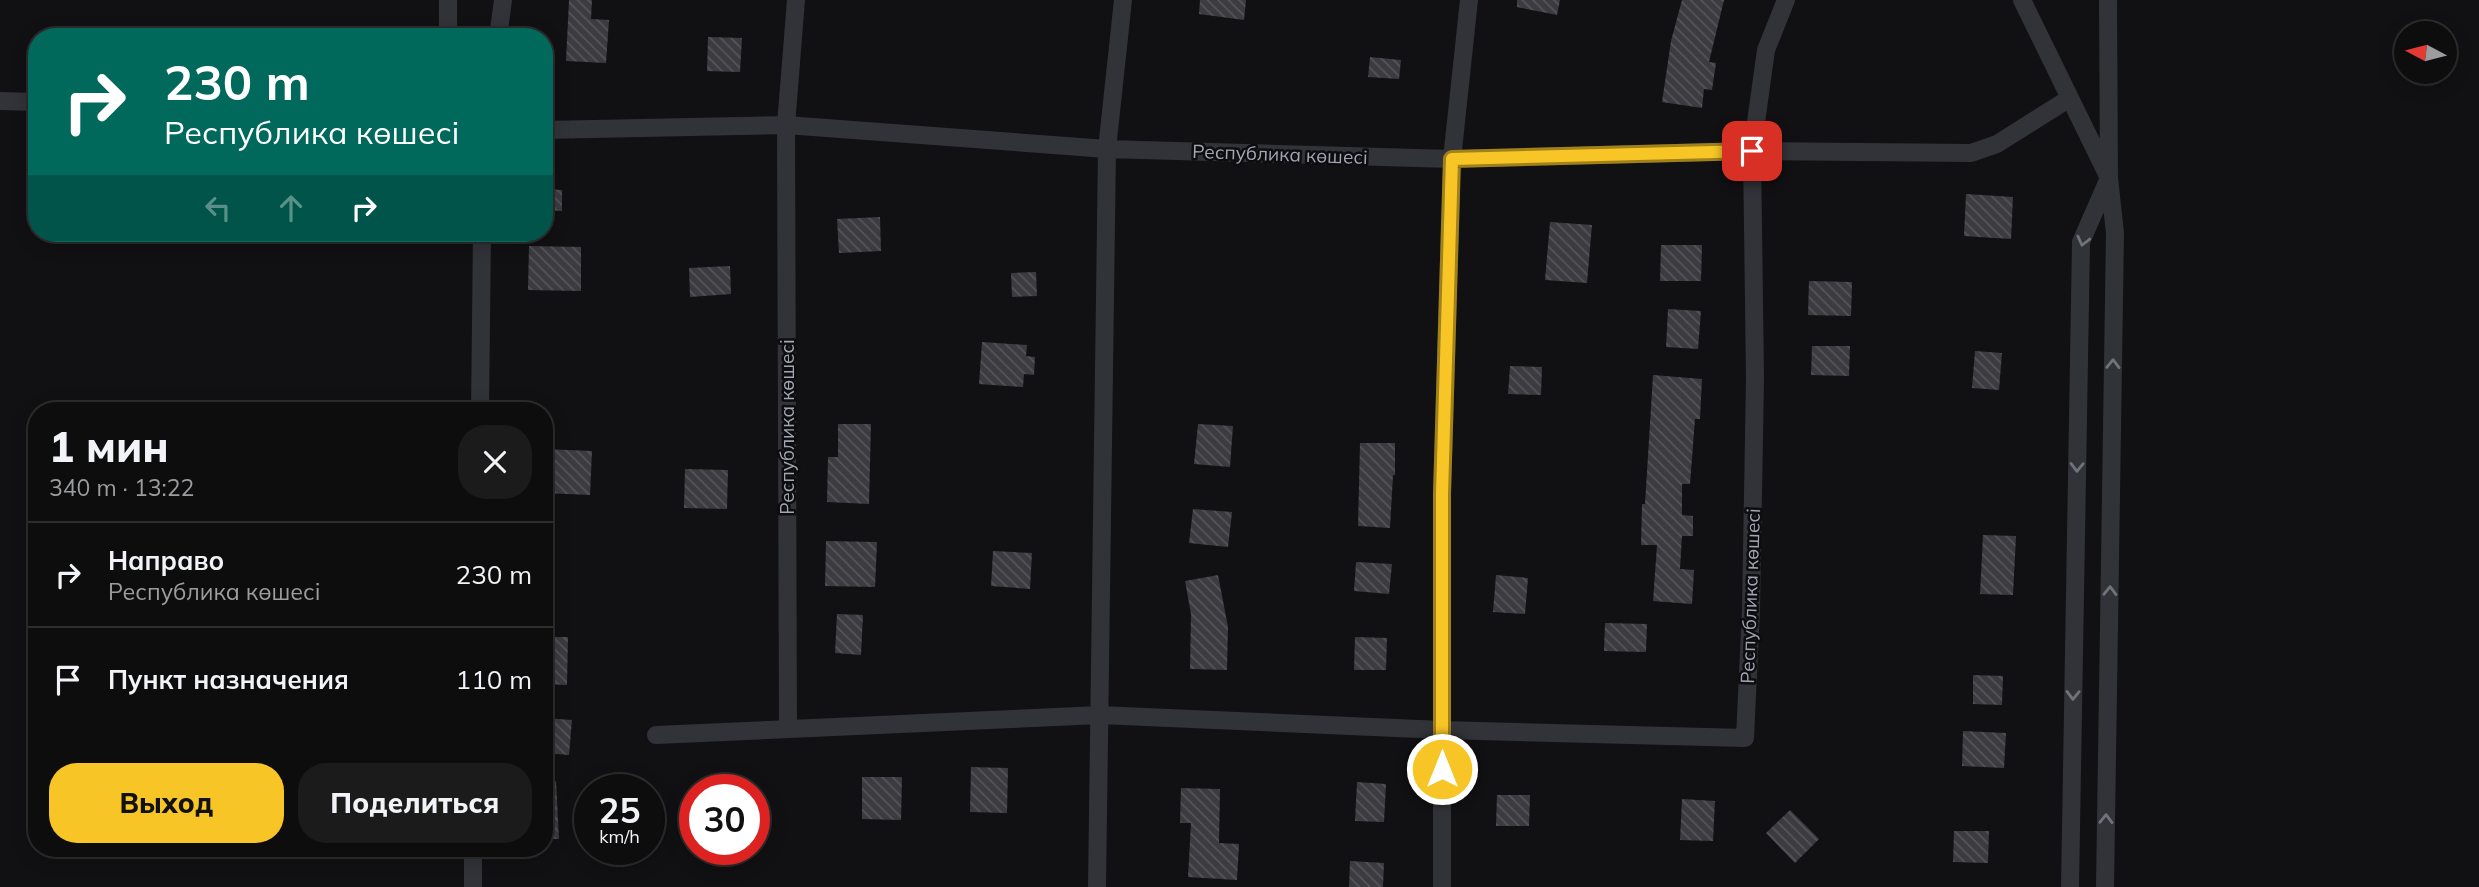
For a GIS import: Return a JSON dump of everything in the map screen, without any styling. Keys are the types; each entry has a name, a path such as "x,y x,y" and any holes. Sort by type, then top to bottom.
{"street":[{"path":"448,28 449,0"},
{"path":"499,28 503,0"},
{"name":"Республика көшесі","path":"788,729 786,125 796,0"},
{"path":"1097,887 1107,149 1123,0"},
{"path":"1442,887 1442,494 1452,159 1469,0"},
{"name":"Республика көшесі","path":"656,734 1100,715 1442,730 1745,738 1751,609 1755,379 1752,151 1766,51 1786,0"},
{"path":"2022,0 2109,178 2081,242 2070,887"},
{"path":"2105,887 2115,233 2109,178 2108,0"},
{"name":"Республика көшесі","path":"553,130 786,125 1107,149 1452,159 1752,151 1971,153 1997,144 2070,98"},
{"path":"0,101 28,103"},
{"path":"480,402 482,242"},
{"path":"473,857 473,887"}],"building":[{"path":"569,0 592,0 591,19 609,20 606,63 566,61"},
{"path":"1200,0 1246,0 1244,20 1199,14"},
{"path":"1517,0 1560,0 1557,15 1517,7"},
{"path":"1682,0 1724,0 1709,62 1716,63 1712,90 1704,89 1702,108 1662,102 1671,41"},
{"path":"708,37 742,38 740,72 707,71"},
{"path":"1370,57 1401,60 1399,79 1368,77"},
{"path":"553,190 562,190 562,211 553,210"},
{"path":"1966,194 2013,197 2011,239 1964,236"},
{"path":"880,217 881,251 839,253 837,219"},
{"path":"1550,222 1592,225 1587,283 1545,280"},
{"path":"1661,245 1702,245 1701,281 1660,281"},
{"path":"529,246 581,247 581,291 528,290"},
{"path":"730,266 731,294 690,297 689,268"},
{"path":"1036,272 1037,296 1012,297 1011,273"},
{"path":"1809,281 1852,282 1851,316 1808,315"},
{"path":"1668,309 1701,311 1698,349 1666,347"},
{"path":"982,342 1027,345 1026,356 1035,357 1034,375 1024,374 1023,387 979,384"},
{"path":"1812,346 1850,346 1849,376 1811,375"},
{"path":"1975,351 2002,353 1999,390 1972,388"},
{"path":"1510,366 1542,367 1541,395 1508,394"},
{"path":"1653,375 1702,379 1700,419 1695,419 1690,484 1682,484 1682,515 1693,516 1693,536 1682,536 1680,569 1694,570 1692,604 1653,601 1657,545 1641,545"},
{"path":"838,424 871,424 869,504 827,502 828,457 838,457"},
{"path":"1198,424 1233,426 1230,467 1194,464"},
{"path":"1360,443 1395,443 1390,528 1358,526"},
{"path":"553,449 592,451 590,495 553,493"},
{"path":"685,469 728,470 727,509 684,508"},
{"path":"1193,509 1232,512 1228,547 1189,543"},
{"path":"1983,535 2016,536 2013,595 1980,594"},
{"path":"826,541 877,542 875,587 825,586"},
{"path":"993,551 1032,553 1030,589 991,586"},
{"path":"1356,562 1392,564 1389,594 1354,591"},
{"path":"1218,575 1228,627 1227,670 1190,669 1191,614 1185,581"},
{"path":"1496,575 1528,578 1525,614 1493,612"},
{"path":"837,614 863,615 861,655 835,653"},
{"path":"1605,623 1647,624 1646,652 1604,651"},
{"path":"553,637 568,637 567,685 553,684"},
{"path":"1355,637 1387,638 1386,670 1354,670"},
{"path":"1973,675 2003,676 2002,705 1973,704"},
{"path":"553,719 572,720 569,755 553,754"},
{"path":"1963,731 2006,733 2004,768 1962,766"},
{"path":"971,767 1008,768 1007,813 970,812"},
{"path":"862,777 902,777 901,820 862,819"},
{"path":"553,781 556,781 559,839 553,839"},
{"path":"1357,782 1386,784 1384,822 1355,821"},
{"path":"1181,788 1220,789 1219,843 1239,844 1237,880 1188,877 1191,823 1180,823"},
{"path":"1497,795 1530,795 1529,826 1496,826"},
{"path":"1682,799 1715,801 1713,841 1680,840"},
{"path":"1790,810 1819,839 1795,863 1766,833"},
{"path":"1954,831 1989,831 1988,863 1953,862"},
{"path":"1350,861 1384,863 1383,887 1349,887"}],"route":[{"path":"1442,769 1442,494 1452,159 1752,151"}]}
